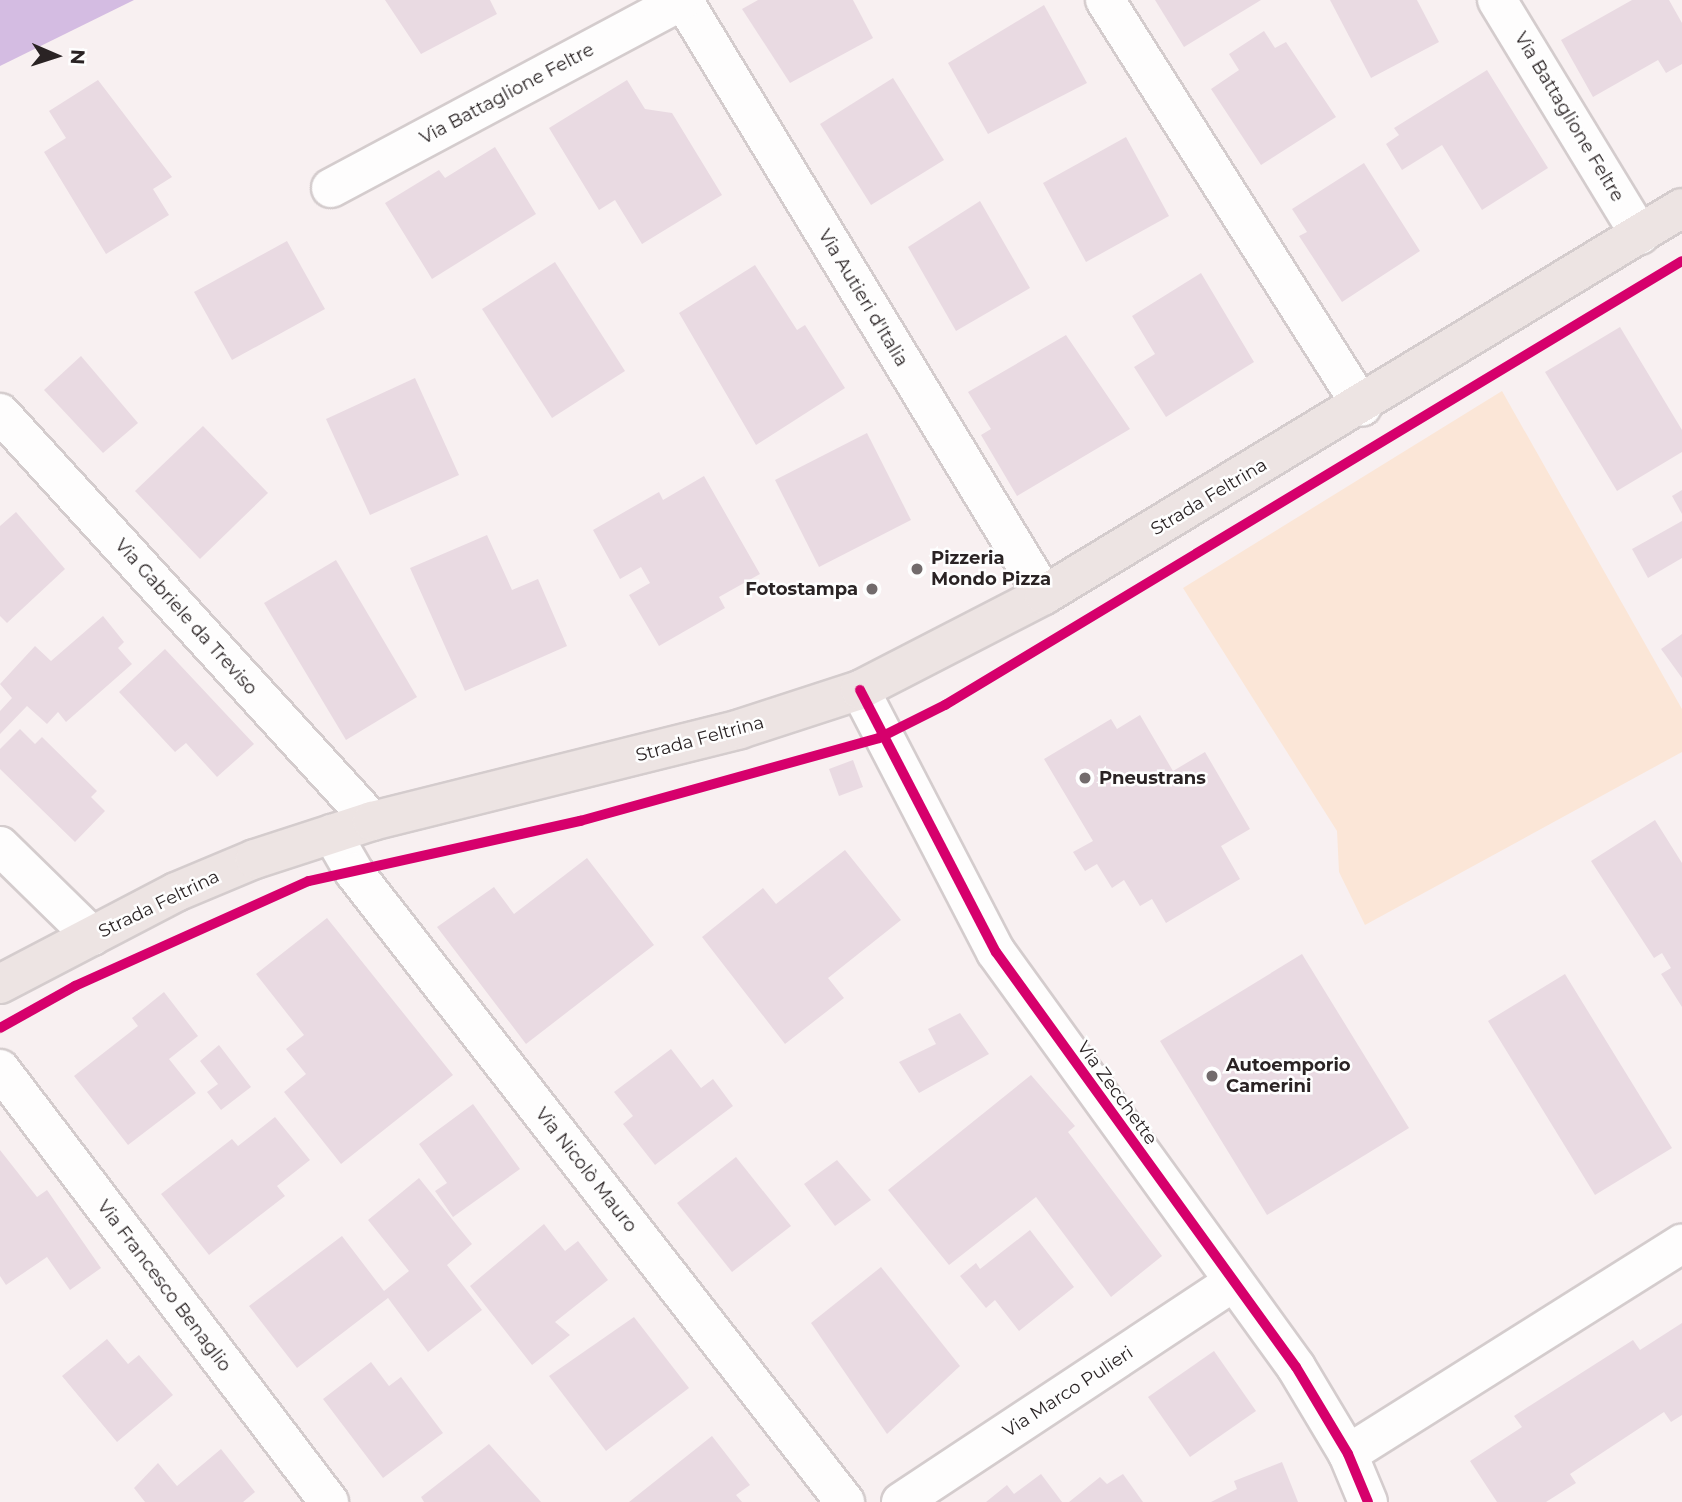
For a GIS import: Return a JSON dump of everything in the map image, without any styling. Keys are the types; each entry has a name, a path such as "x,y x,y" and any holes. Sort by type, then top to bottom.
{"main road":[{"name":"Strada Feltrina","path":"0,984 176,892 332,834 372,821 740,729 860,690 1044,596 1362,406 1682,208"}],"street":[{"name":"Via Battaglione Feltre","path":"331,188 683,0"},
{"name":"Via Autieri d'Italia","path":"683,0 1044,596"},
{"path":"1105,0 1362,406"},
{"name":"Via Battaglione Feltre","path":"1497,0 1640,235"},
{"name":"Via Gabriele da Treviso","path":"0,413 372,821"},
{"name":"Via Zecchette","path":"860,690 996,952 1234,1282 1348,1454 1368,1502"},
{"name":"Via Nicolò Mauro","path":"332,834 354,872 845,1502"},
{"path":"0,845 92,936"},
{"name":"Via Francesco Benaglio","path":"0,1069 329,1502"},
{"path":"1348,1454 1682,1244"},
{"name":"Via Marco Pulieri","path":"901,1502 1234,1282"}],"shaded area":[{"path":"0,0 134,0 0,66"},
{"path":"1502,391 1682,709 1682,752 1365,925 1339,872 1337,831 1183,588"}],"building":[{"path":"385,0 490,0 497,14 421,54"},
{"path":"758,0 853,0 873,38 790,83 742,9"},
{"path":"1155,0 1261,0 1184,47"},
{"path":"1330,0 1417,0 1439,42 1371,78"},
{"path":"1632,0 1669,0 1682,23 1682,64 1666,73 1658,60 1593,97 1561,40"},
{"path":"1044,5 1087,83 988,134 948,63"},
{"path":"1264,31 1275,48 1286,42 1336,117 1261,165 1211,89 1239,70 1229,54"},
{"path":"1487,70 1548,168 1482,210 1442,145 1402,170 1386,144 1399,135 1394,128"},
{"path":"893,78 944,160 871,205 820,124"},
{"path":"98,80 172,177 153,189 169,215 106,254 44,152 66,138 49,111"},
{"path":"627,80 645,109 672,113 722,195 642,244 615,200 599,210 549,128"},
{"path":"1126,137 1169,216 1086,262 1043,183"},
{"path":"495,147 536,214 432,279 385,203 439,170 445,178"},
{"path":"1364,163 1420,251 1342,302 1299,236 1307,232 1292,209"},
{"path":"980,201 1030,288 956,331 908,247"},
{"path":"287,241 325,309 232,360 194,292"},
{"path":"555,262 625,371 552,418 482,309"},
{"path":"755,265 797,330 805,325 845,388 756,445 679,313"},
{"path":"1201,273 1254,362 1166,417 1134,367 1155,354 1132,316"},
{"path":"1620,327 1682,430 1682,452 1617,491 1545,372"},
{"path":"1066,335 1130,429 1017,496 981,435 991,429 968,392"},
{"path":"81,356 138,423 103,453 44,390"},
{"path":"415,378 459,475 370,515 326,419"},
{"path":"203,426 268,493 200,559 135,491"},
{"path":"867,433 911,520 819,567 775,480"},
{"path":"704,476 760,574 719,597 725,608 659,646 629,595 650,583 641,567 620,579 593,530 659,492 663,500"},
{"path":"1682,490 1682,514 1672,496"},
{"path":"16,512 65,569 7,623 0,616 0,526"},
{"path":"1682,521 1682,558 1648,578 1632,549"},
{"path":"487,535 512,590 538,579 567,646 465,691 410,568"},
{"path":"336,560 417,697 346,740 264,603"},
{"path":"103,616 124,642 118,648 132,664 66,722 58,712 47,724 27,706 0,734 0,711 12,698 0,684 35,646 51,661"},
{"path":"1682,634 1682,678 1661,649"},
{"path":"165,649 254,744 217,777 186,743 175,752 119,692"},
{"path":"1140,715 1173,771 1205,752 1250,829 1221,846 1240,879 1166,923 1152,899 1140,906 1124,880 1112,888 1097,864 1085,871 1073,852 1093,841 1044,759 1111,719 1117,729"},
{"path":"20,729 35,744 42,737 97,791 91,797 105,811 75,842 0,769 0,749"},
{"path":"853,760 863,787 839,796 829,769"},
{"path":"1655,820 1682,863 1682,1007 1661,974 1671,968 1662,953 1654,958 1591,861"},
{"path":"845,850 901,920 828,978 844,998 785,1044 702,937 763,888 776,904"},
{"path":"587,858 654,945 526,1044 437,927 494,887 514,914"},
{"path":"327,918 453,1075 341,1164 284,1092 306,1074 286,1049 304,1035 256,974"},
{"path":"1302,954 1409,1128 1267,1215 1160,1041"},
{"path":"1565,974 1672,1148 1595,1195 1488,1021"},
{"path":"164,992 198,1036 169,1059 196,1093 128,1145 74,1076 138,1026 132,1018"},
{"path":"960,1013 989,1054 919,1093 899,1062 936,1044 928,1029"},
{"path":"219,1045 251,1087 221,1110 207,1092 218,1084 200,1061"},
{"path":"671,1049 701,1088 713,1079 733,1106 655,1165 623,1124 633,1116 614,1092"},
{"path":"1031,1075 1075,1126 1068,1132 1162,1256 1111,1297 1036,1197 949,1265 888,1190"},
{"path":"473,1104 520,1169 453,1217 435,1191 447,1183 419,1144"},
{"path":"275,1117 310,1160 277,1186 285,1196 209,1255 161,1194 232,1139 238,1146"},
{"path":"0,1150 37,1197 47,1190 101,1268 70,1290 47,1257 6,1285 0,1276"},
{"path":"736,1157 791,1226 732,1272 677,1203"},
{"path":"837,1160 871,1200 835,1226 804,1184"},
{"path":"419,1178 472,1244 447,1265 482,1310 428,1352 388,1298 297,1368 249,1306 342,1236 384,1291 409,1271 368,1220"},
{"path":"544,1224 565,1251 578,1241 608,1280 555,1322 570,1335 532,1365 470,1286"},
{"path":"1030,1230 1074,1287 1019,1331 995,1300 986,1308 960,1276 976,1263 980,1269"},
{"path":"881,1267 960,1366 887,1434 811,1323"},
{"path":"634,1317 689,1388 606,1451 549,1376"},
{"path":"1682,1323 1682,1415 1671,1422 1664,1412 1570,1474 1576,1483 1546,1502 1497,1502 1470,1461 1522,1427 1514,1416 1633,1340 1640,1350"},
{"path":"107,1339 128,1364 139,1355 173,1395 117,1442 62,1376"},
{"path":"1214,1351 1256,1411 1190,1457 1148,1397"},
{"path":"371,1362 389,1386 401,1377 443,1433 383,1478 323,1399"},
{"path":"712,1436 750,1485 736,1495 742,1502 629,1502"},
{"path":"489,1444 541,1502 424,1502 421,1497"},
{"path":"221,1449 255,1492 243,1502 145,1502 134,1488 158,1463 177,1486"},
{"path":"1282,1462 1298,1502 1211,1502 1237,1489 1234,1481"},
{"path":"1041,1474 1062,1502 986,1502 1007,1485 1014,1494"},
{"path":"1123,1474 1143,1502 1069,1502 1100,1477 1107,1484"}],"cycle path":[{"path":"0,1028 75,986 309,881 580,821 879,738 945,705 1682,261"},
{"path":"860,690 996,952 1296,1367 1348,1454 1368,1502"}],"place":[{"name":"Pizzeria Mondo Pizza","path":"917,569"},
{"name":"Fotostampa","path":"872,589"},
{"name":"Pneustrans","path":"1085,778"},
{"name":"Autoemporio Camerini","path":"1212,1076"}]}
